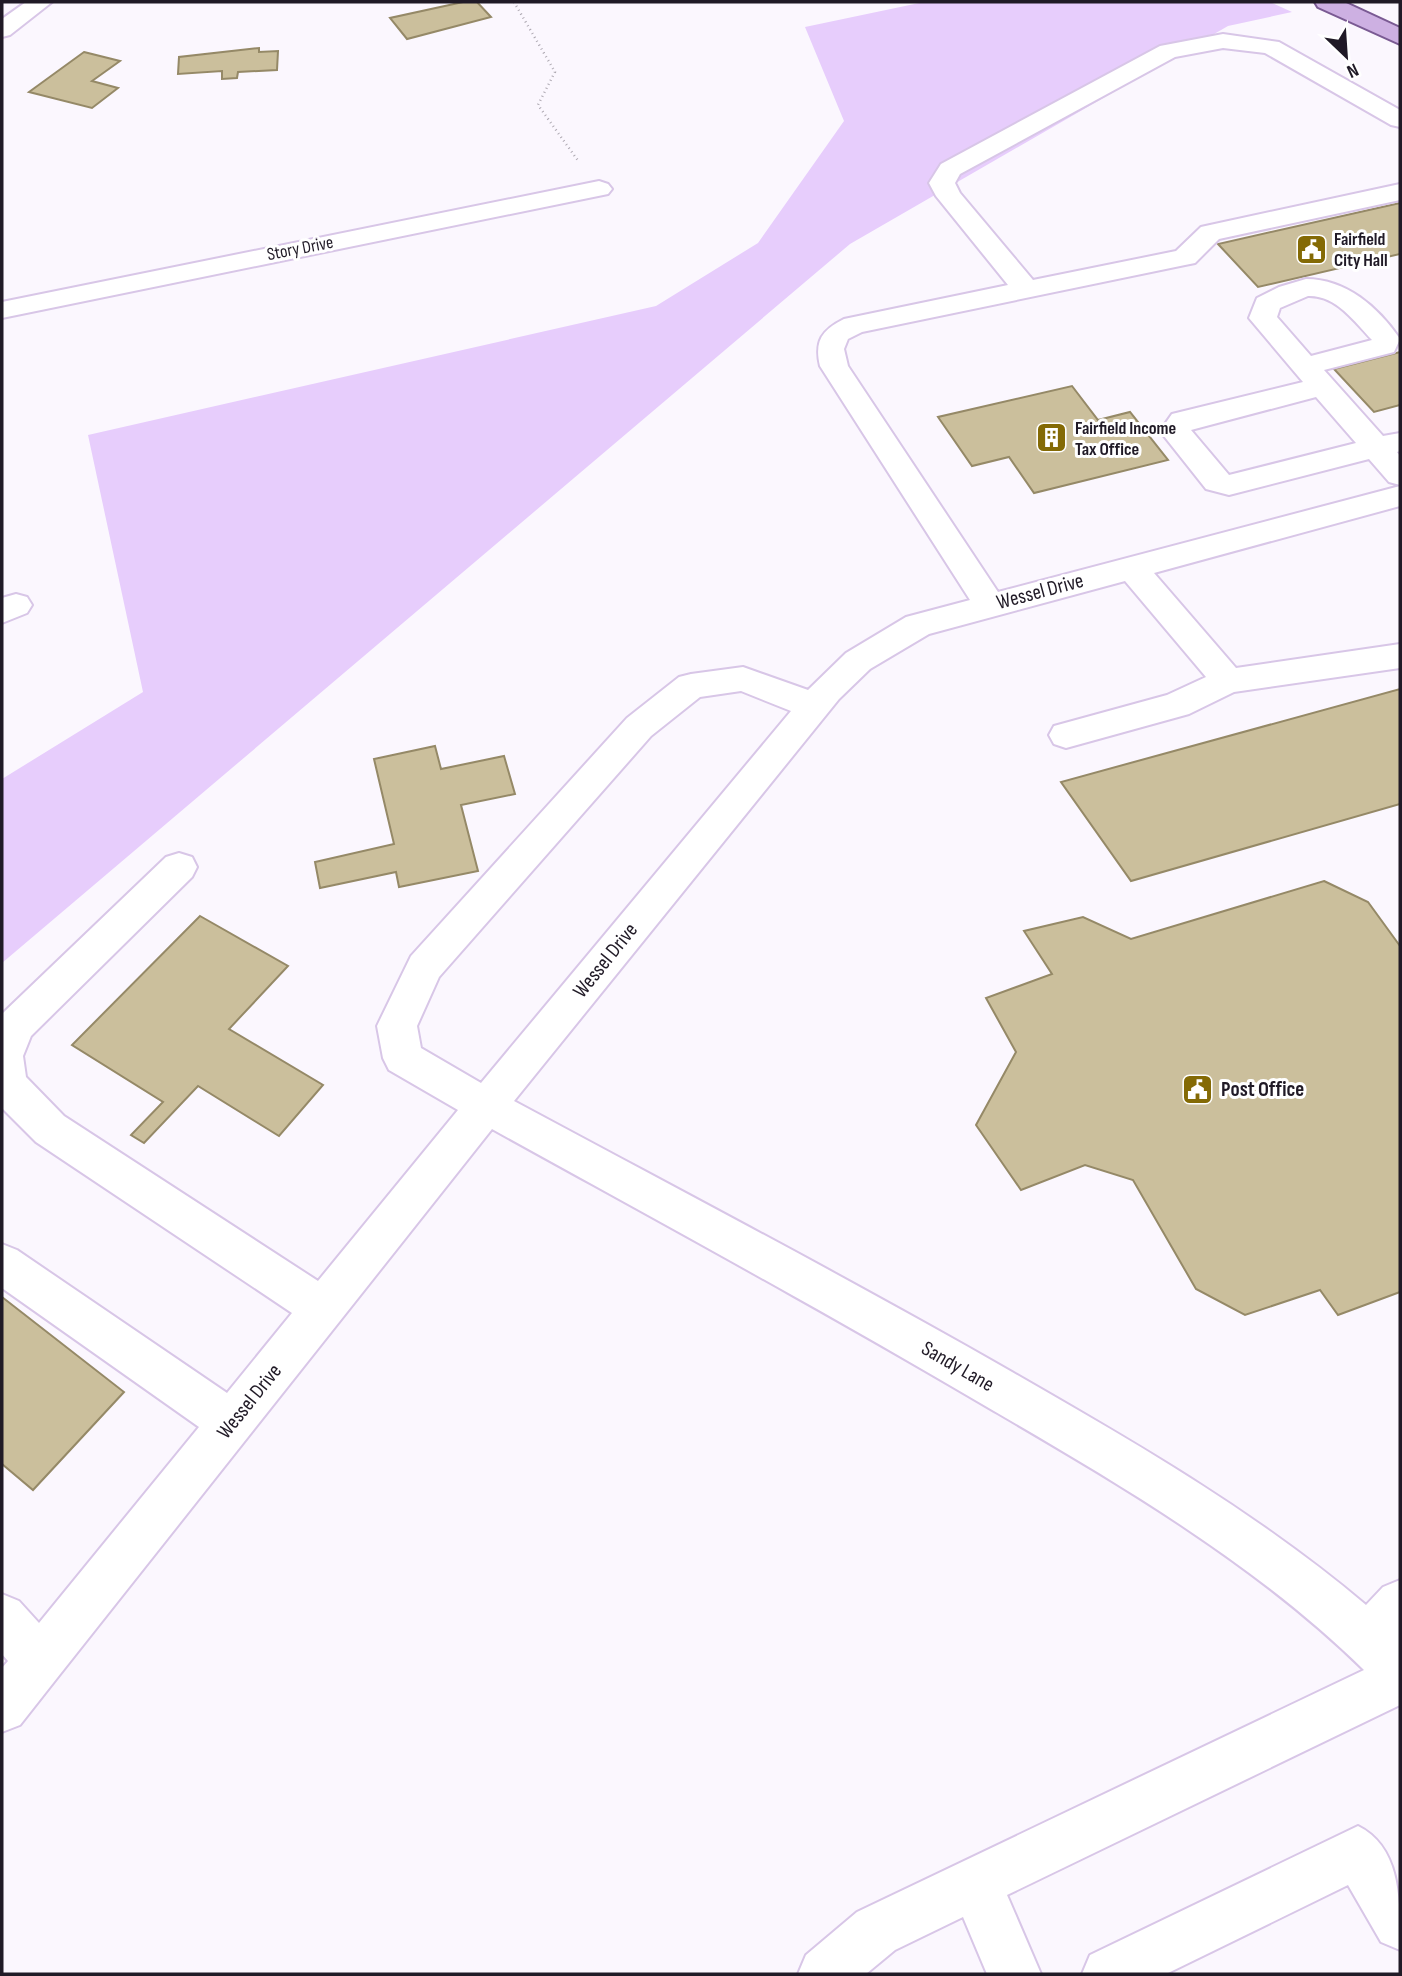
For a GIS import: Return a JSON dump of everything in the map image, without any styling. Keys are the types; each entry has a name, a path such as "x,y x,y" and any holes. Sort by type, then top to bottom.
{"main road":[{"path":"1326,2 1400,37"}],"street":[{"path":"2,30 41,2"},
{"path":"1025,288 949,196 943,183 950,169 1168,51 1223,41 1271,47 1400,120"},
{"name":"Story Drive","path":"2,310 599,189"},
{"path":"989,604 834,366 830,349 836,334 855,325 1185,257 1210,233 1400,192"},
{"path":"1388,445 1229,485 1217,482 1175,431 1182,421 1313,376 1388,445 1400,475"},
{"name":"Wessel Drive","path":"2,1707 485,1108 814,706 858,661 918,625 1400,496"},
{"path":"1131,567 1228,681"},
{"path":"1066,735 1177,705 1228,681 1400,656"},
{"name":"Sandy Lane","path":"814,706 743,680 691,686 639,727 424,967 397,1026 403,1058 485,1108 786,1267 1115,1456 1284,1568 1384,1655"},
{"path":"179,867 18,1025 3,1055 4,1075 12,1095 50,1129 323,1309"},
{"path":"2,1264 232,1423"},
{"path":"1384,1655 1400,1604"},
{"path":"2,1618 40,1661"},
{"path":"825,1974 876,1931 1400,1679"},
{"path":"1109,1974 1359,1852 1400,1923"},
{"path":"975,1884 1014,1974"}],"path":[{"path":"514,2 555,72 538,105 599,189"}],"shaded area":[{"path":"924,2 1270,2 1292,12 1228,26 850,244 2,963 2,779 143,692 88,435 656,306 758,243 844,121 805,27"}],"building":[{"path":"463,2 477,2 491,17 407,39 390,18"},
{"path":"259,48 259,52 278,51 277,70 238,72 237,78 222,79 222,71 178,74 179,57"},
{"path":"84,52 120,61 92,81 118,88 92,108 29,92"},
{"name":"Fairfield City Hall","path":"1400,203 1400,254 1258,287 1218,244"},
{"path":"1400,352 1400,405 1374,412 1334,369"},
{"name":"Fairfield Income Tax Office","path":"1072,386 1098,420 1130,412 1168,460 1034,493 1009,457 972,466 938,417"},
{"path":"1400,689 1400,804 1131,881 1061,782"},
{"path":"435,746 441,769 504,756 515,794 461,805 478,871 399,887 396,872 320,888 315,862 394,844 374,759"},
{"name":"Post Office","path":"1324,881 1368,902 1400,946 1400,1292 1338,1315 1320,1290 1245,1315 1196,1289 1133,1180 1085,1165 1021,1190 976,1125 1016,1052 986,998 1052,974 1024,931 1083,917 1131,939"},
{"path":"200,916 288,966 229,1029 323,1085 279,1136 198,1086 144,1143 131,1135 163,1102 72,1045"},
{"path":"2,1297 124,1392 33,1490 2,1464"}],"place":[{"name":"Fairfield City Hall","path":"1311,249"},
{"name":"Fairfield Income Tax Office","path":"1052,438"},
{"name":"Post Office","path":"1198,1089"}]}
